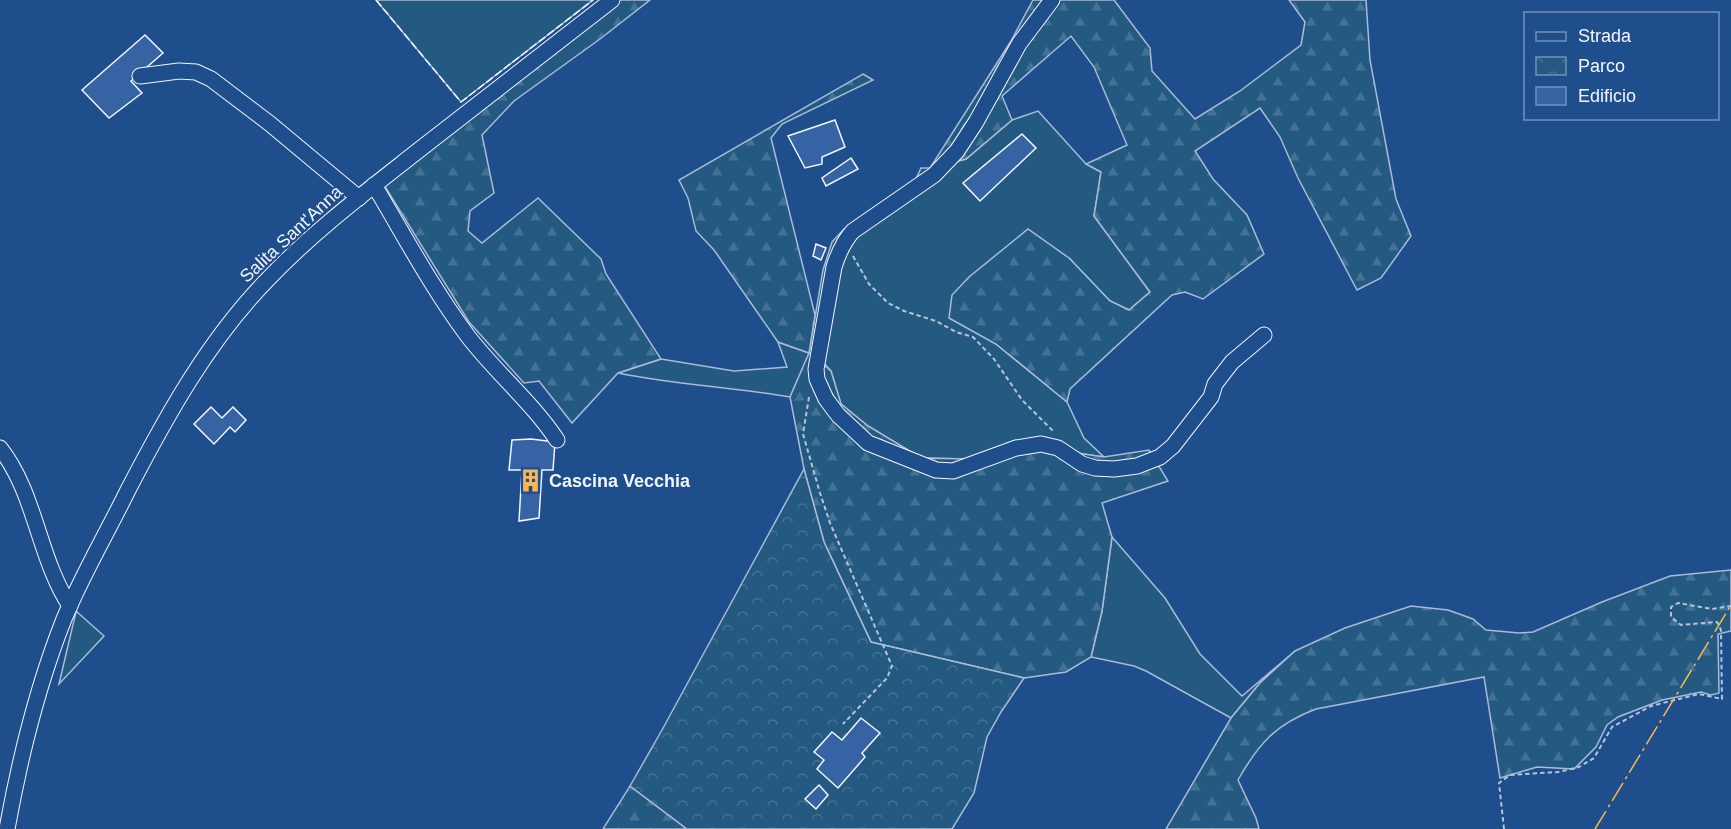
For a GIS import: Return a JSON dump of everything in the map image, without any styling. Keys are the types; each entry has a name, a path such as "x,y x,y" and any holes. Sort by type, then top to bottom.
{"street":[{"name":"Salita Sant'Anna","path":"7,829 30,721 67,612 173,408 214,345 247,301 293,254 374,185 612,0"},
{"path":"1052,0 1019,44 976,122 957,151 934,175 848,236 834,267 818,349 817,379 826,399 838,415 868,443 936,470 954,471 1016,448 1041,444 1058,448 1082,464 1095,468 1114,469 1137,466 1160,457 1173,446 1211,397 1215,384 1232,362 1264,335"},
{"path":"140,76 179,71 196,72 211,80 269,123 358,198"},
{"path":"374,185 466,334 487,360 541,416 556,440"},
{"path":"0,448 28,499 67,612"}],"path":[{"path":"848,236 852,254 869,284 888,303 973,337 994,359 1022,400 1059,438"},
{"path":"810,394 803,434 820,493 830,523 892,666 887,678 843,724"},
{"path":"1503,829 1499,783 1510,775 1558,772 1579,767 1594,758 1612,727 1651,706 1699,694 1722,699 1721,630 1717,622 1681,625 1671,617 1671,607 1678,603 1712,609 1731,606"}],"green space":[{"path":"376,0 593,0 461,102"},
{"path":"620,0 650,0 514,101 482,135 494,193 470,211 468,231 482,243 538,198 601,259 606,274 661,359 618,373 572,423 539,381 524,383 469,322 384,185"},
{"path":"1033,0 1114,0 1150,48 1152,71 1195,119 1240,91 1301,45 1305,22 1289,0 1366,0 1370,60 1396,199 1411,236 1381,278 1357,290 1298,178 1280,137 1260,108 1195,151 1213,179 1247,215 1264,254 1203,299 1185,292 1172,295 1070,389 1067,402 996,344 949,318 952,295 969,277 1028,229 1069,258 1110,301 1129,310 1150,292 1094,216 1101,172 1086,164 1127,145 1094,67 1071,36 1002,96 1012,120 966,159 930,168 1011,41"},
{"path":"863,74 873,80 782,124 771,138 815,315 809,353 778,342 714,250 696,231 688,198 679,180"},
{"path":"1038,111 1086,164 1101,172 1094,216 1150,292 1129,310 1110,301 1069,258 950,318 996,344 1067,402 1084,438 1104,457 1043,448 969,459 921,458 868,426 841,404 831,371 824,363 809,354 790,397 618,373 661,359 734,371 787,367 778,342 809,353 823,270 832,242 844,229 915,181 921,168 931,168 966,159 1012,120"},
{"path":"809,353 831,371 841,404 868,426 921,458 969,459 1043,448 1104,457 1149,450 1168,481 1102,503 1112,537 1102,611 1091,657 1066,672 1024,678 871,642 824,542 804,469 790,397"},
{"path":"804,469 824,542 871,642 1024,678 987,737 974,793 952,829 687,829 630,786"},
{"path":"1112,537 1165,598 1200,654 1242,696 1295,651 1260,683 1231,718 1146,671 1134,666 1091,657 1102,611"},
{"path":"1731,570 1731,631 1718,634 1719,693 1711,695 1701,692 1662,700 1618,717 1607,725 1596,747 1574,769 1537,767 1500,778 1484,677 1316,709 1302,715 1279,728 1261,745 1238,780 1259,829 1166,829 1231,718 1260,683 1295,651 1345,628 1411,606 1448,610 1473,619 1486,630 1533,632 1670,576"},
{"path":"76,612 104,636 59,684"},
{"path":"630,786 687,829 603,829"}],"building":[{"path":"145,35 163,53 131,81 142,93 109,118 82,90"},
{"path":"835,120 845,147 822,157 822,164 805,168 788,136"},
{"path":"1022,134 1036,148 980,201 963,183"},
{"path":"851,158 858,169 826,186 822,178"},
{"path":"816,244 826,248 821,260 813,256"},
{"path":"211,407 222,418 233,407 246,420 235,432 230,427 214,444 194,424"},
{"name":"Cascina Vecchia","path":"531,439 555,442 553,470 542,470 539,518 519,521 522,470 509,470 512,440"},
{"path":"861,718 880,733 862,753 865,757 838,788 817,769 824,760 814,752 832,732 842,740"},
{"path":"819,785 828,795 816,809 805,799"}],"fence":[{"path":"376,0 461,102 593,0"}],"power":[{"path":"1595,829 1731,605"}],"place":[{"name":"Cascina Vecchia","path":"531,481"}]}
